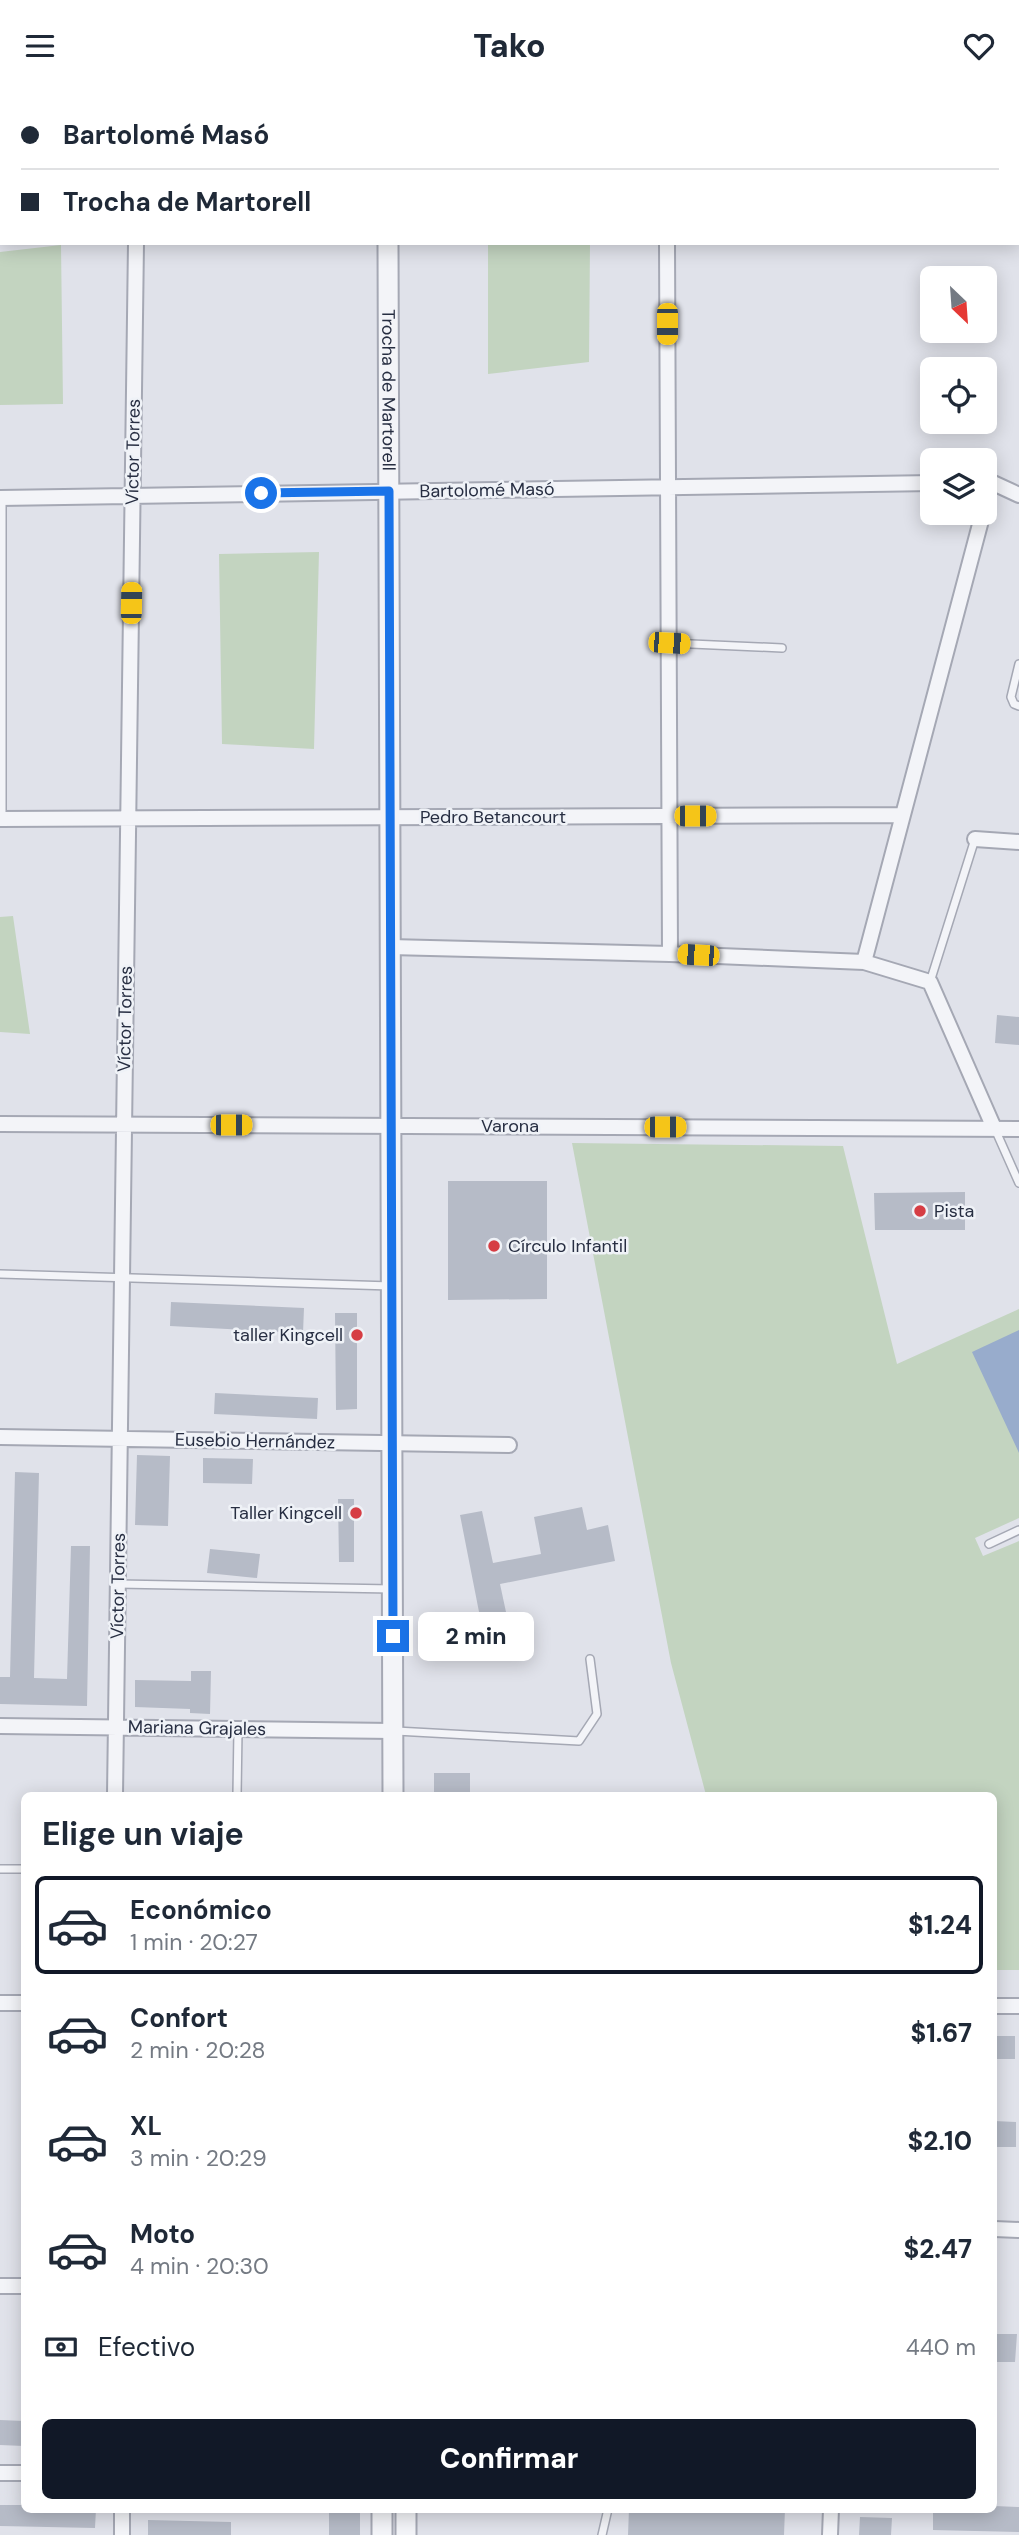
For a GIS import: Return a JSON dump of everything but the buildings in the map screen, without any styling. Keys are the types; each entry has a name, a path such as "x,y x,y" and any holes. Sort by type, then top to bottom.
{"street":[{"name":"Víctor Torres","path":"115,1792 135,245"},
{"name":"Trocha de Martorell","path":"388,245 393,1792"},
{"path":"667,245 670,954"},
{"name":"Bartolomé Masó","path":"1,498 920,483"},
{"path":"997,486 1019,495"},
{"path":"864,962 980,525"},
{"name":"Pedro Betancourt","path":"1,819 901,815"},
{"path":"975,839 1019,842"},
{"path":"390,947 864,962 930,982 994,1129"},
{"name":"Varona","path":"0,1124 1019,1129"},
{"name":"Eusebio Hernández","path":"0,1437 509,1445"},
{"name":"Mariana Grajales","path":"0,1726 393,1731"},
{"path":"0,2003 21,2003"},
{"path":"997,2006 1019,2006"},
{"path":"997,2229 1019,2230"},
{"path":"0,2286 21,2286"},
{"path":"0,2473 21,2473"},
{"path":"122,2513 122,2535"},
{"path":"382,2513 382,2535"},
{"path":"406,2513 406,2535"},
{"path":"831,2513 831,2535"}],"lane":[{"path":"1,498 1,819"},
{"path":"669,643 782,648"},
{"path":"1019,664 1011,697 1014,704 1019,706"},
{"path":"930,982 975,839"},
{"path":"994,1129 1019,1183"},
{"path":"0,1274 392,1286"},
{"path":"989,1544 1019,1530"},
{"path":"118,1584 393,1589"},
{"path":"393,1731 579,1741 597,1714 590,1658"},
{"path":"237,1729 237,1792"},
{"path":"0,1869 21,1869"},
{"path":"602,2535 607,2513"}],"green space":[{"path":"61,245 63,404 0,405 0,252"},
{"path":"488,245 590,245 589,362 488,374"},
{"path":"319,552 314,749 222,744 219,554"},
{"path":"13,916 30,1034 0,1032 0,917"},
{"path":"572,1143 843,1146 897,1364 1019,1309 1019,1518 975,1538 983,1556 1019,1541 1019,1970 997,1970 997,1792 705,1792 671,1663"}],"water":[{"path":"1019,1330 1019,1453 972,1352"}],"place":[{"name":"Pista","path":"920,1211"},
{"name":"Círculo Infantil","path":"494,1246"},
{"name":"taller Kingcell","path":"357,1335"},
{"name":"Taller Kingcell","path":"356,1513"}],"route":[{"path":"261,493 389,491 393,1636"}]}
